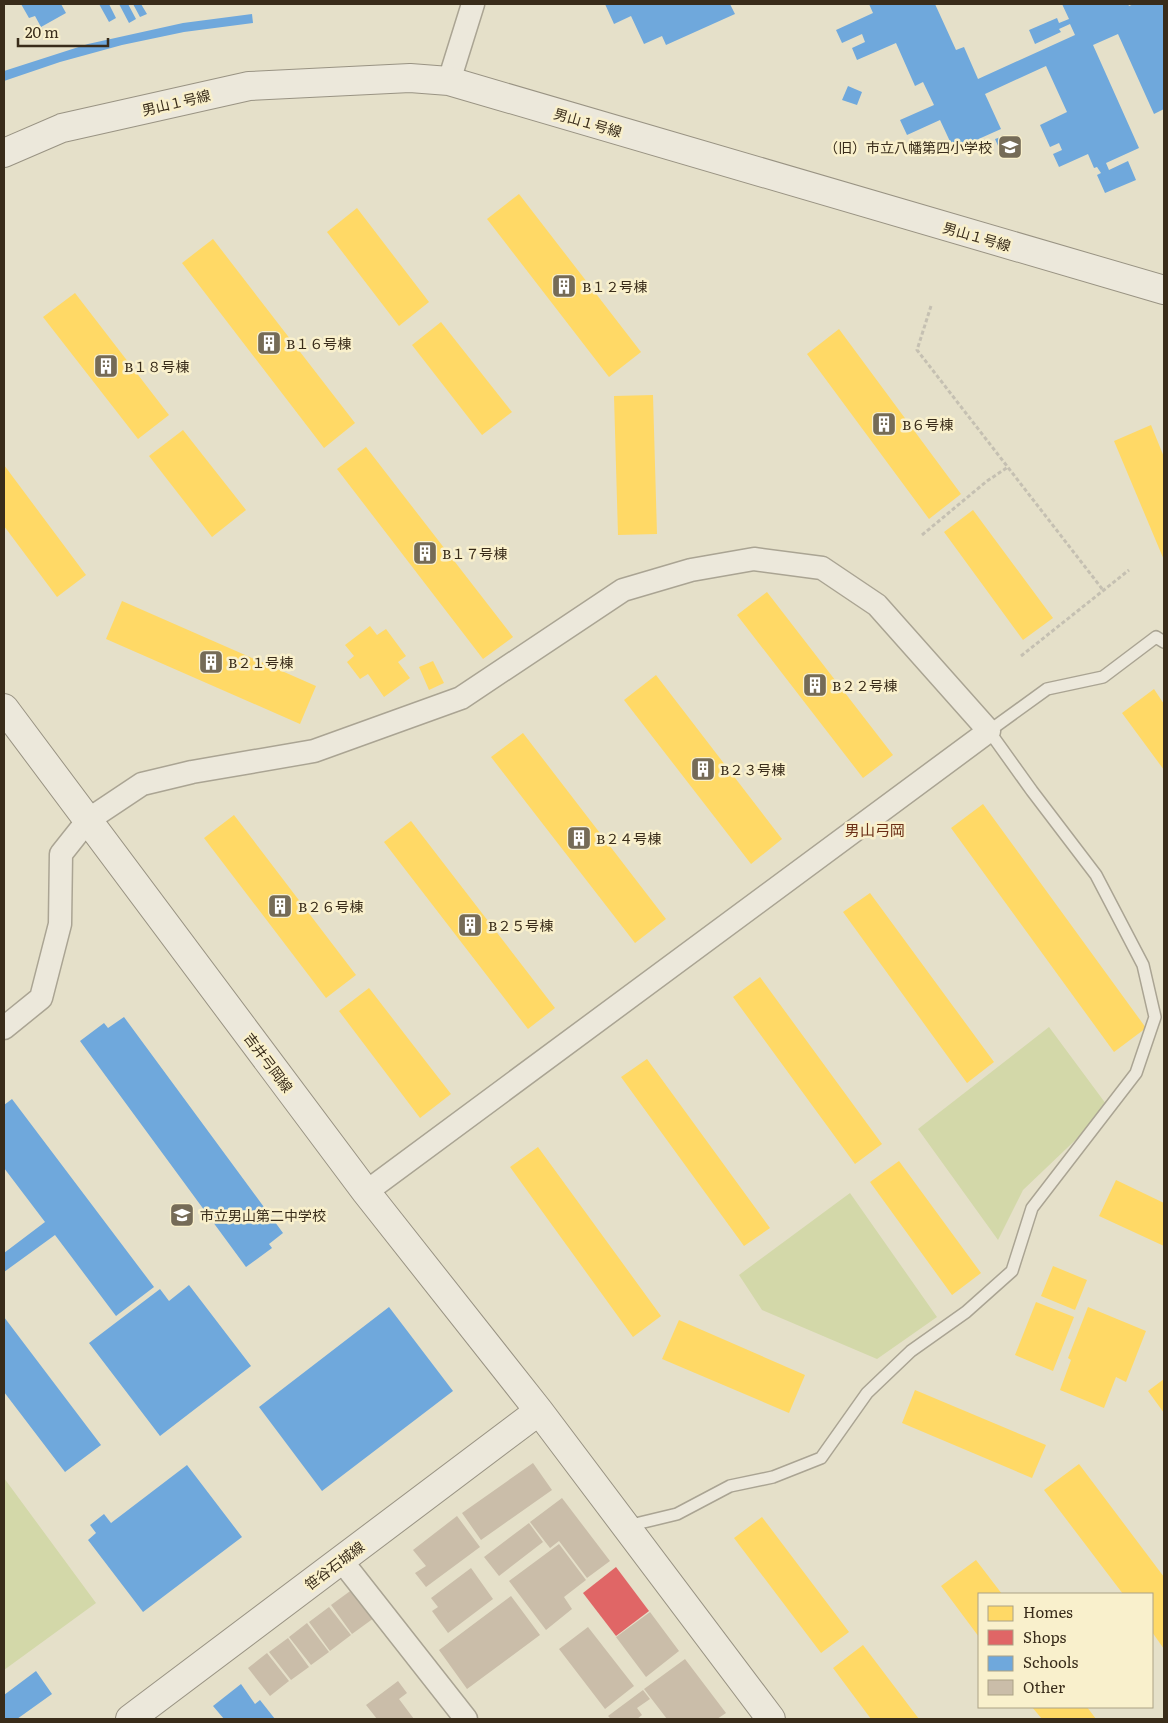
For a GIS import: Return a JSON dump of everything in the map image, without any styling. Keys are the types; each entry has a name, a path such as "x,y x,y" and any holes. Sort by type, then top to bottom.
{"street":[{"path":"449,82 473,4"},
{"name":"男山１号線","path":"4,153 62,128 249,86 410,78 449,82 1163,285"},
{"path":"4,1028 41,998 60,924 61,854 88,820 142,784 192,772 314,750 461,698 622,590 691,570 754,559 822,568 877,605 990,731 366,1192"},
{"name":"吉井弓岡線","path":"4,708 366,1192 539,1411 771,1719"},
{"name":"笹谷石城線","path":"130,1719 539,1411"},
{"path":"341,1560 466,1719"}],"lane":[{"path":"625,1526 677,1514 730,1486 773,1477 822,1458 867,1393 912,1351 966,1312 1012,1271 1032,1208 1136,1073 1155,1016 1143,965 1096,875 1032,791 990,731 1047,689 1103,678 1156,637 1164,642"}],"path":[{"path":"931,306 917,350 1103,590"},
{"path":"922,534 987,480 1008,467"},
{"path":"1021,656 1129,570"}],"green space":[{"path":"1049,1027 1109,1108 1023,1190 998,1240 918,1129"},
{"path":"850,1193 937,1317 877,1359 762,1310 739,1275"},
{"path":"4,1478 96,1603 4,1670"}],"building: Homes":[{"name":"B１２号棟","path":"519,194 641,352 609,377 487,219"},
{"path":"357,208 429,302 399,326 327,232"},
{"name":"B１６号棟","path":"213,239 355,423 324,448 182,263"},
{"name":"B１８号棟","path":"75,293 169,415 138,439 43,317"},
{"path":"441,322 512,412 482,435 412,345"},
{"name":"B６号棟","path":"839,329 961,494 929,519 807,354"},
{"path":"653,395 657,534 618,535 614,396"},
{"path":"1151,425 1164,457 1164,560 1114,441"},
{"path":"183,430 246,510 212,537 149,456"},
{"name":"B１７号棟","path":"366,447 513,637 483,659 337,469"},
{"path":"4,465 86,575 57,597 4,526"},
{"path":"973,510 1053,618 1023,640 944,532"},
{"name":"B２２号棟","path":"767,592 893,755 863,778 737,615"},
{"name":"B２１号棟","path":"122,601 316,686 300,724 106,639"},
{"path":"370,626 377,635 386,629 406,656 398,662 410,678 384,697 368,674 360,679 347,662 354,656 345,645"},
{"path":"433,661 444,683 429,690 419,667"},
{"name":"B２３号棟","path":"656,675 782,839 751,864 624,700"},
{"path":"1154,689 1164,704 1164,770 1122,713"},
{"name":"B２４号棟","path":"523,733 666,919 635,943 491,757"},
{"path":"983,804 1146,1028 1114,1052 951,828"},
{"name":"B２６号棟","path":"234,815 356,975 326,998 204,838"},
{"name":"B２５号棟","path":"411,821 555,1008 528,1029 384,842"},
{"path":"870,893 994,1062 967,1083 843,912"},
{"path":"760,977 882,1144 855,1164 733,997"},
{"path":"369,988 451,1094 420,1118 339,1011"},
{"path":"647,1059 770,1228 744,1246 621,1077"},
{"path":"538,1147 661,1316 633,1337 510,1167"},
{"path":"899,1161 981,1273 952,1295 870,1182"},
{"path":"1116,1180 1164,1203 1164,1246 1099,1216"},
{"path":"1053,1266 1087,1280 1075,1310 1041,1296"},
{"path":"1036,1302 1074,1317 1053,1371 1015,1355"},
{"path":"1088,1307 1146,1331 1126,1382 1116,1377 1104,1408 1060,1390 1071,1360 1068,1358"},
{"path":"679,1320 805,1375 789,1413 662,1359"},
{"path":"1164,1379 1164,1413 1148,1391"},
{"path":"915,1390 1046,1445 1032,1478 902,1423"},
{"path":"1079,1464 1164,1577 1164,1649 1153,1633 1153,1593 1122,1593 1044,1490"},
{"path":"762,1517 849,1632 821,1653 734,1538"},
{"path":"976,1560 1001,1593 978,1593 978,1636 941,1586"},
{"path":"863,1645 919,1719 871,1719 833,1668"},
{"path":"1033,1708 1088,1708 1096,1719 1042,1719"}],"building: Shops":[{"path":"616,1567 649,1611 616,1636 583,1593"}],"building: Schools":[{"path":"21,4 61,4 66,13 41,27 35,16 29,18"},
{"path":"99,4 109,4 116,18 109,22"},
{"path":"119,4 128,4 136,19 129,23"},
{"path":"133,4 141,4 147,14 140,17"},
{"path":"605,4 730,4 735,14 666,45 662,36 644,44 631,16 614,24"},
{"path":"869,4 935,4 956,50 964,47 978,79 1075,35 1070,24 1059,29 1061,32 1035,44 1029,30 1057,18 1059,23 1069,19 1062,4 1128,4 1129,6 1134,4 1164,4 1164,109 1154,114 1118,34 1093,45 1139,148 1106,163 1109,170 1128,161 1136,180 1105,193 1097,175 1101,173 1097,167 1094,168 1088,154 1059,167 1053,154 1062,150 1059,143 1050,147 1040,125 1067,112 1046,66 985,94 1001,129 954,150 940,120 907,135 900,120 934,105 923,82 915,86 896,43 857,60 852,48 865,42 862,34 842,43 836,30 873,13"},
{"path":"252,14 253,23 184,32 122,45 60,62 4,81 4,71 88,44 183,23"},
{"path":"848,86 862,92 857,105 842,100"},
{"path":"1004,136 1008,144 999,148 995,139"},
{"path":"124,1017 283,1233 269,1244 272,1248 246,1267 80,1041 104,1023 108,1028"},
{"path":"12,1099 154,1287 116,1316 55,1235 4,1272 4,1253 45,1222 4,1168 4,1105"},
{"path":"189,1285 251,1366 160,1436 89,1343 160,1289 169,1301"},
{"path":"389,1307 453,1391 322,1491 259,1407"},
{"path":"4,1317 101,1445 65,1472 4,1392"},
{"path":"187,1465 242,1537 143,1612 88,1540 96,1533 90,1525 104,1514 111,1523"},
{"path":"36,1671 52,1694 17,1719 4,1719 4,1695"},
{"path":"241,1684 255,1704 260,1700 275,1719 224,1719 213,1706"}],"building: Other":[{"path":"533,1463 552,1490 481,1540 462,1513"},
{"path":"562,1498 610,1561 587,1578 559,1541 550,1548 530,1522"},
{"path":"457,1516 480,1547 426,1587 415,1573 426,1566 413,1550"},
{"path":"529,1523 543,1542 499,1576 484,1557"},
{"path":"559,1544 586,1580 564,1597 572,1609 546,1630 509,1581"},
{"path":"471,1568 493,1599 448,1633 432,1611 438,1607 431,1598"},
{"path":"353,1589 374,1618 352,1634 331,1605"},
{"path":"511,1596 540,1635 467,1689 439,1650"},
{"path":"329,1607 351,1635 330,1651 309,1622"},
{"path":"650,1612 679,1651 646,1677 616,1637"},
{"path":"307,1623 329,1652 311,1665 289,1637"},
{"path":"588,1627 634,1686 605,1709 559,1649"},
{"path":"288,1638 309,1667 291,1680 269,1652"},
{"path":"267,1653 289,1681 270,1696 248,1668"},
{"path":"685,1659 726,1713 717,1719 667,1719 644,1689"},
{"path":"398,1681 407,1693 399,1699 414,1719 377,1719 366,1705"},
{"path":"643,1690 650,1699 637,1708 642,1715 637,1719 611,1719 608,1716"}],"place":[{"name":"（旧）市立八幡第四小学校","path":"1010,147"},
{"name":"B１２号棟","path":"564,286"},
{"name":"B１６号棟","path":"269,343"},
{"name":"B１８号棟","path":"106,366"},
{"name":"B６号棟","path":"884,424"},
{"name":"B１７号棟","path":"425,553"},
{"name":"B２１号棟","path":"211,662"},
{"name":"B２２号棟","path":"815,685"},
{"name":"B２３号棟","path":"703,769"},
{"name":"B２４号棟","path":"579,838"},
{"name":"B２６号棟","path":"280,906"},
{"name":"B２５号棟","path":"470,925"},
{"name":"市立男山第二中学校","path":"182,1215"}],"district":[{"name":"男山弓岡","path":"875,829"}]}
